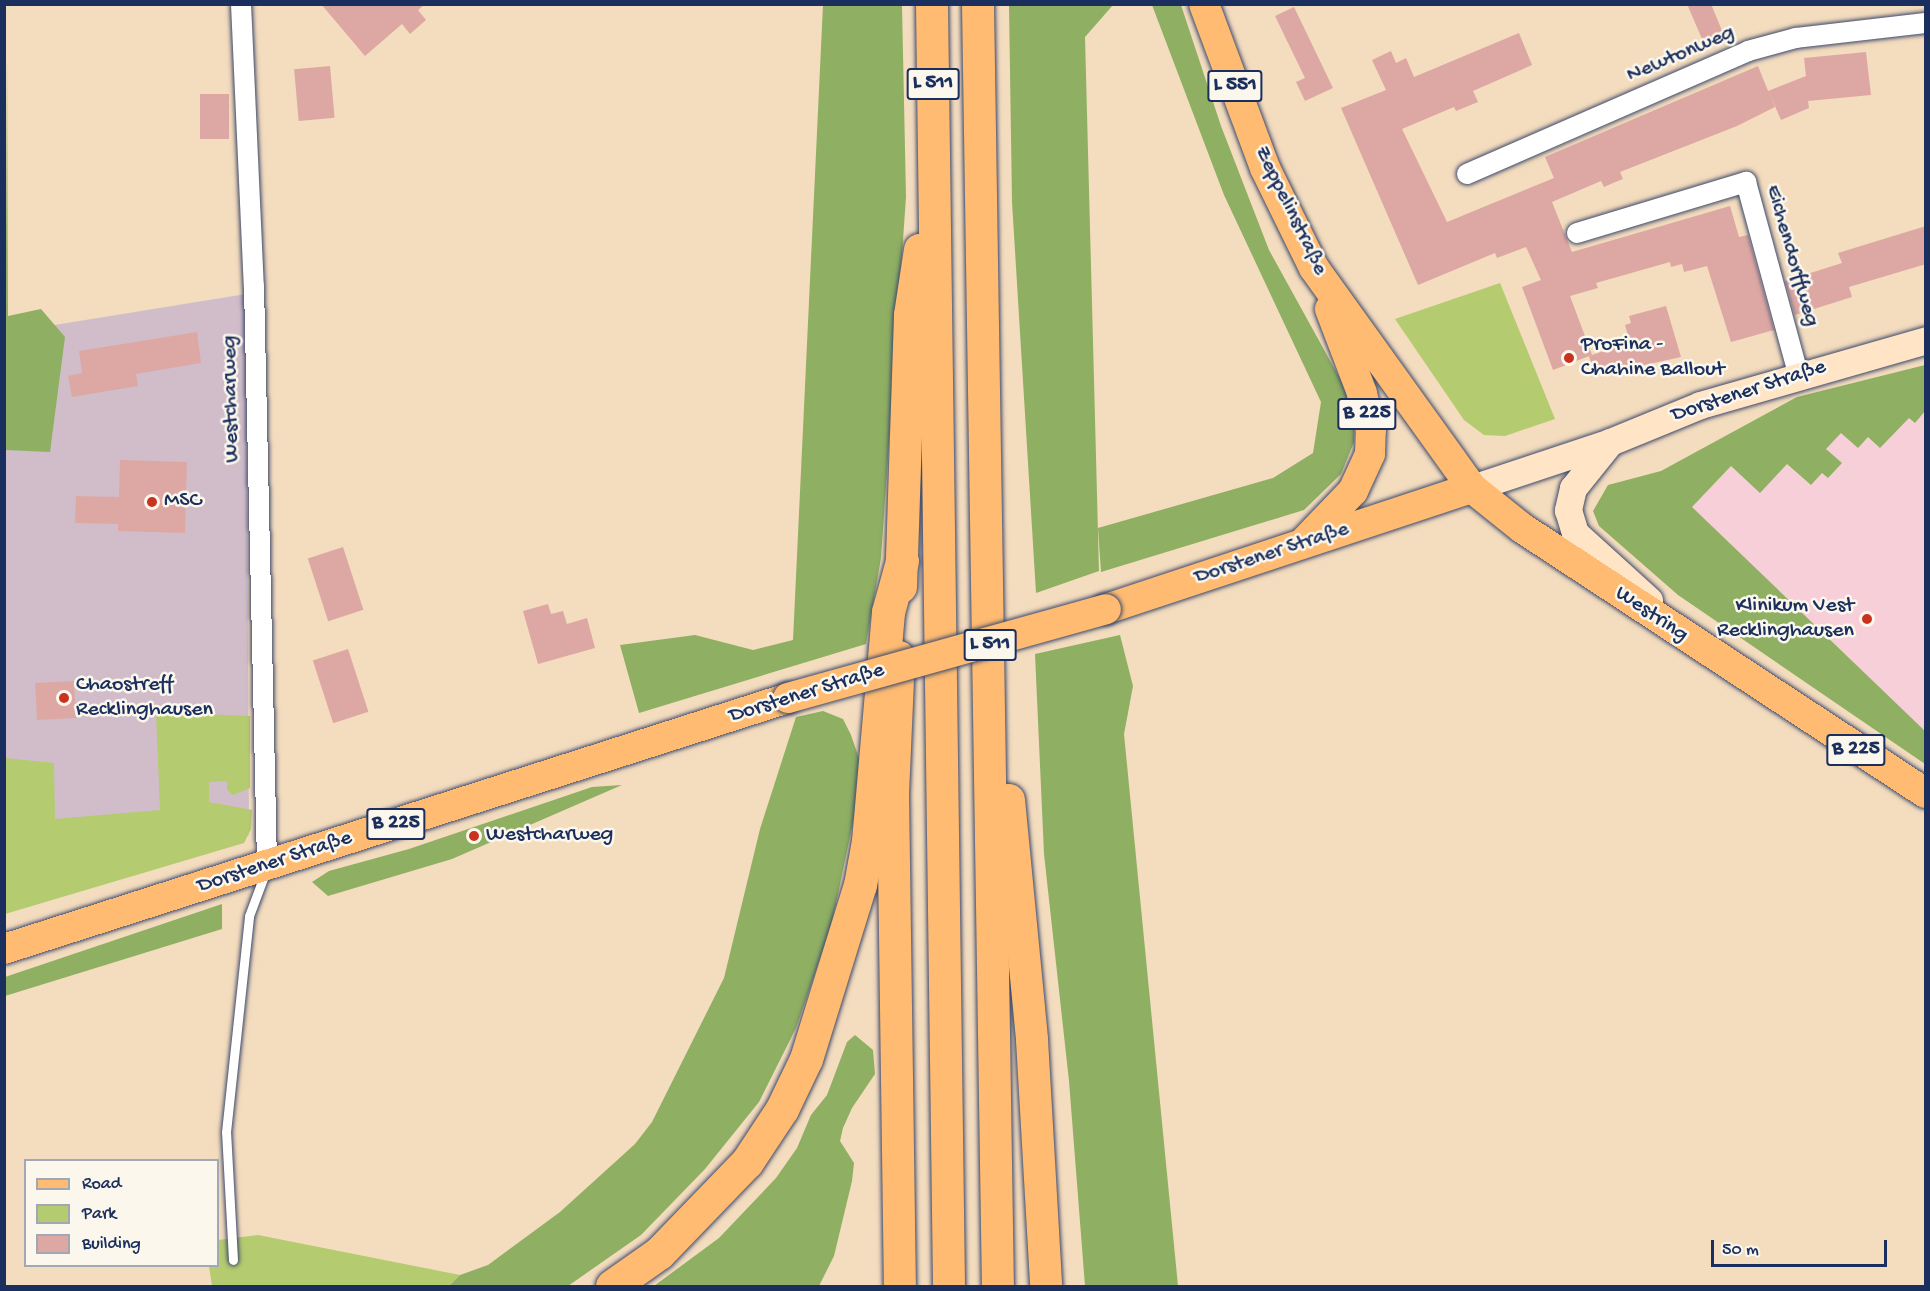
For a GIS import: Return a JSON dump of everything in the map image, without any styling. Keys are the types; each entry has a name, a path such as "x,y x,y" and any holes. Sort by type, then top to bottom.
{"highway":[{"name":"L 511","path":"932,4 949,1287"},
{"name":"L 511","path":"978,4 998,1287"},
{"path":"900,1287 893,792 910,315 934,163"},
{"path":"612,1287 659,1253 747,1162 782,1110 806,1059 860,885 868,842 888,612 902,561"},
{"path":"990,676 1014,847 1032,1040 1046,1287"}],"main road":[{"name":"Zeppelinstraße","path":"1204,4 1265,168 1314,268 1472,488"},
{"name":"B 225","path":"1302,544 1353,491 1365,471 1370,442 1362,393 1314,268"},
{"name":"Dorstener Straße","path":"4,949 788,698 1106,609 1610,442 1700,405 1798,374 1926,340"},
{"name":"Dorstener Straße","path":"1610,442 1573,488 1568,510 1575,533 1711,656"},
{"name":"Westring","path":"1472,488 1522,528 1711,656 1926,793"}],"street":[{"name":"Westcharweg","path":"242,4 254,286 267,866"},
{"name":"Newtonweg","path":"1467,174 1748,51 1796,38 1926,23"},
{"name":"Eichendorffweg","path":"1577,233 1746,182 1798,374"}],"lane":[{"path":"233,1260 226,1132 249,916 267,866"}],"shaded area":[{"path":"246,294 249,835 5,908 5,333"},
{"name":"Klinikum Vest Recklinghausen","path":"1925,411 1925,731 1691,507 1731,466 1787,464 1811,485 1825,449 1841,432 1868,437 1910,417 1915,423"}],"green space":[{"path":"823,5 902,5 906,197 881,558 866,644 639,713 620,645 695,635 753,650 793,640"},
{"path":"1009,5 1113,5 1085,37 1099,571 1036,593 1012,202"},
{"path":"1152,5 1181,5 1221,126 1269,250 1354,404 1354,442 1341,474 1304,510 1101,572 1098,528 1273,478 1313,453 1321,402 1224,195"},
{"path":"7,54 8,316 41,309 65,337 50,452 5,450"},
{"path":"1500,283 1555,419 1505,436 1484,435 1464,420 1395,319"},
{"path":"1925,365 1925,411 1915,423 1909,418 1880,448 1868,437 1858,448 1841,433 1826,449 1842,463 1828,478 1822,473 1811,485 1787,464 1760,493 1731,466 1692,507 1925,731 1925,764 1678,595 1599,526 1593,511 1608,485 1661,471 1797,397"},
{"path":"1120,635 1133,686 1124,734 1178,1286 1085,1286 1069,1081 1044,854 1035,654"},
{"path":"823,711 843,719 851,735 860,761 860,789 831,927 796,1028 759,1102 705,1169 641,1235 568,1286 449,1286 460,1275 488,1265 560,1212 635,1144 652,1122 724,978 760,829 796,717"},
{"path":"156,712 250,716 250,788 233,795 227,790 227,781 209,782 209,802 252,810 251,829 244,843 5,914 5,758 54,763 55,819 160,810"},
{"path":"622,785 452,859 328,896 312,882 329,871 409,849 592,787"},
{"path":"222,904 222,929 5,996 5,977"},
{"path":"855,1035 873,1050 875,1074 852,1108 843,1128 840,1141 854,1163 852,1181 834,1256 819,1286 654,1286 719,1238 776,1178 797,1148 811,1115 827,1095 847,1042"},
{"path":"258,1235 460,1275 449,1286 212,1286 209,1267 219,1267 219,1240"}],"building":[{"path":"321,4 425,4 418,10 426,20 410,34 402,24 365,56"},
{"path":"1687,4 1711,4 1725,38 1705,46"},
{"path":"1294,7 1333,88 1305,101 1296,82 1305,78 1275,16"},
{"path":"1519,33 1532,65 1473,91 1478,102 1456,111 1454,107 1402,129 1447,222 1554,178 1545,157 1758,66 1768,91 1806,76 1804,58 1866,52 1871,95 1808,101 1809,108 1781,120 1769,92 1775,107 1737,126 1620,172 1623,179 1604,187 1601,181 1552,202 1572,252 1730,206 1739,237 1748,235 1774,330 1731,342 1707,266 1684,272 1682,264 1671,267 1670,262 1596,283 1598,288 1570,296 1592,355 1553,370 1522,287 1541,280 1526,247 1497,258 1495,253 1418,285 1341,108 1386,90 1372,60 1391,51 1396,63 1406,58 1414,77"},
{"path":"330,66 335,118 299,121 294,69"},
{"path":"200,94 229,94 229,139 200,139"},
{"path":"1926,226 1926,264 1849,287 1852,297 1795,315 1785,281 1842,263 1838,253"},
{"path":"1666,306 1681,357 1595,376 1589,356 1630,342 1625,325 1631,323 1629,316"},
{"path":"197,332 201,363 136,374 138,386 72,397 68,376 82,373 79,351"},
{"name":"MSC","path":"120,460 187,462 185,533 118,531 118,524 75,523 76,496 119,497"},
{"path":"343,547 363,610 328,621 308,558"},
{"path":"548,604 551,614 563,611 567,624 587,618 595,648 538,664 523,611"},
{"path":"348,649 368,712 333,723 313,660"},
{"path":"74,681 76,718 37,720 35,683"}],"place":[{"name":"ProFina - Chahine Ballout","path":"1569,358"},
{"name":"MSC","path":"152,502"},
{"name":"Klinikum Vest Recklinghausen","path":"1867,619"},
{"name":"Chaostreff Recklinghausen","path":"64,698"},
{"name":"Westcharweg","path":"474,836"}]}
